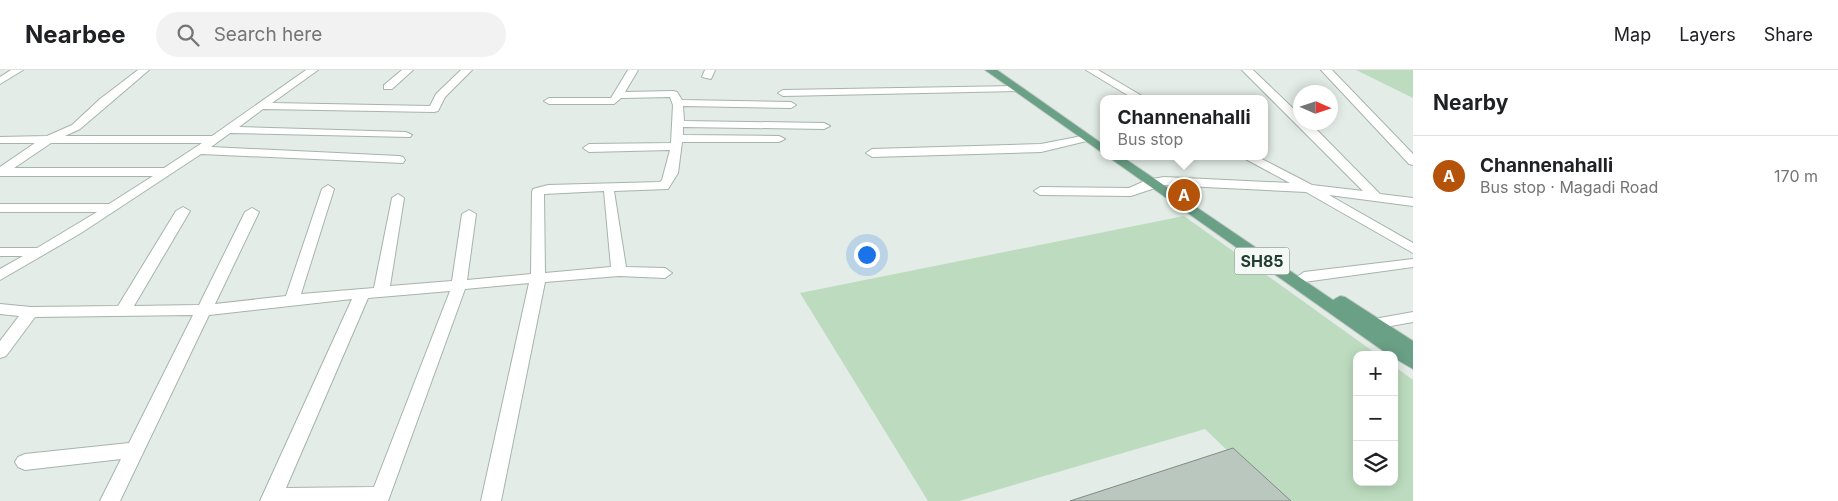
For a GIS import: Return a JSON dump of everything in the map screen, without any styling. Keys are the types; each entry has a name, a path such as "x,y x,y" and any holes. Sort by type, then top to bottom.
{"main road":[{"path":"990,70 1100,147"},
{"path":"1002,70 1100,137"},
{"name":"SH85","path":"1120,160 1158,182 1413,349"},
{"name":"SH85","path":"1133,160 1158,182 1413,363"}],"street":[{"path":"0,81 18,70"},
{"path":"0,172 48,140 76,127 104,101 144,70"},
{"path":"0,275 43,252 112,208 313,70"},
{"path":"388,87 408,70"},
{"path":"259,106 434,109 440,96 467,70"},
{"path":"550,100 614,101 633,70"},
{"path":"1091,70 1135,95"},
{"path":"1247,70 1293,114"},
{"path":"1326,70 1413,161"},
{"path":"783,93 1017,89"},
{"path":"491,501 538,278 538,192 548,189 664,186 671,180 676,142 678,103 673,94 618,95"},
{"path":"678,103 791,105"},
{"path":"677,124 824,126"},
{"path":"226,130 406,135"},
{"path":"1309,130 1376,197"},
{"path":"872,153 1041,148 1086,138"},
{"path":"0,140 215,139"},
{"path":"589,148 676,142 779,139"},
{"path":"199,150 399,160"},
{"path":"1254,160 1309,188 1413,249"},
{"path":"0,172 166,172"},
{"path":"1040,191 1131,192 1158,182 1309,188 1413,202"},
{"path":"292,300 328,189"},
{"path":"609,193 619,271"},
{"path":"381,292 398,198"},
{"path":"0,208 112,208"},
{"path":"123,311 183,211"},
{"path":"110,501 206,310 252,212"},
{"path":"362,294 272,498 379,498 459,286 469,214"},
{"path":"0,252 43,252"},
{"path":"1304,278 1413,263"},
{"path":"0,309 31,312 206,310 292,300 619,271 665,273"},
{"path":"0,352 31,312"},
{"path":"1374,324 1413,317"},
{"path":"25,462 134,450"}],"green space":[{"path":"1356,70 1413,70 1413,98 1409,96"},
{"path":"1184,216 1372,351 1353,351 1353,486 1398,486 1398,369 1413,380 1413,501 1280,501 1205,429 959,501 928,501 800,293"}],"building":[{"path":"1233,448 1291,501 1070,501"}],"place":[{"name":"Channenahalli","path":"1184,195"}]}
